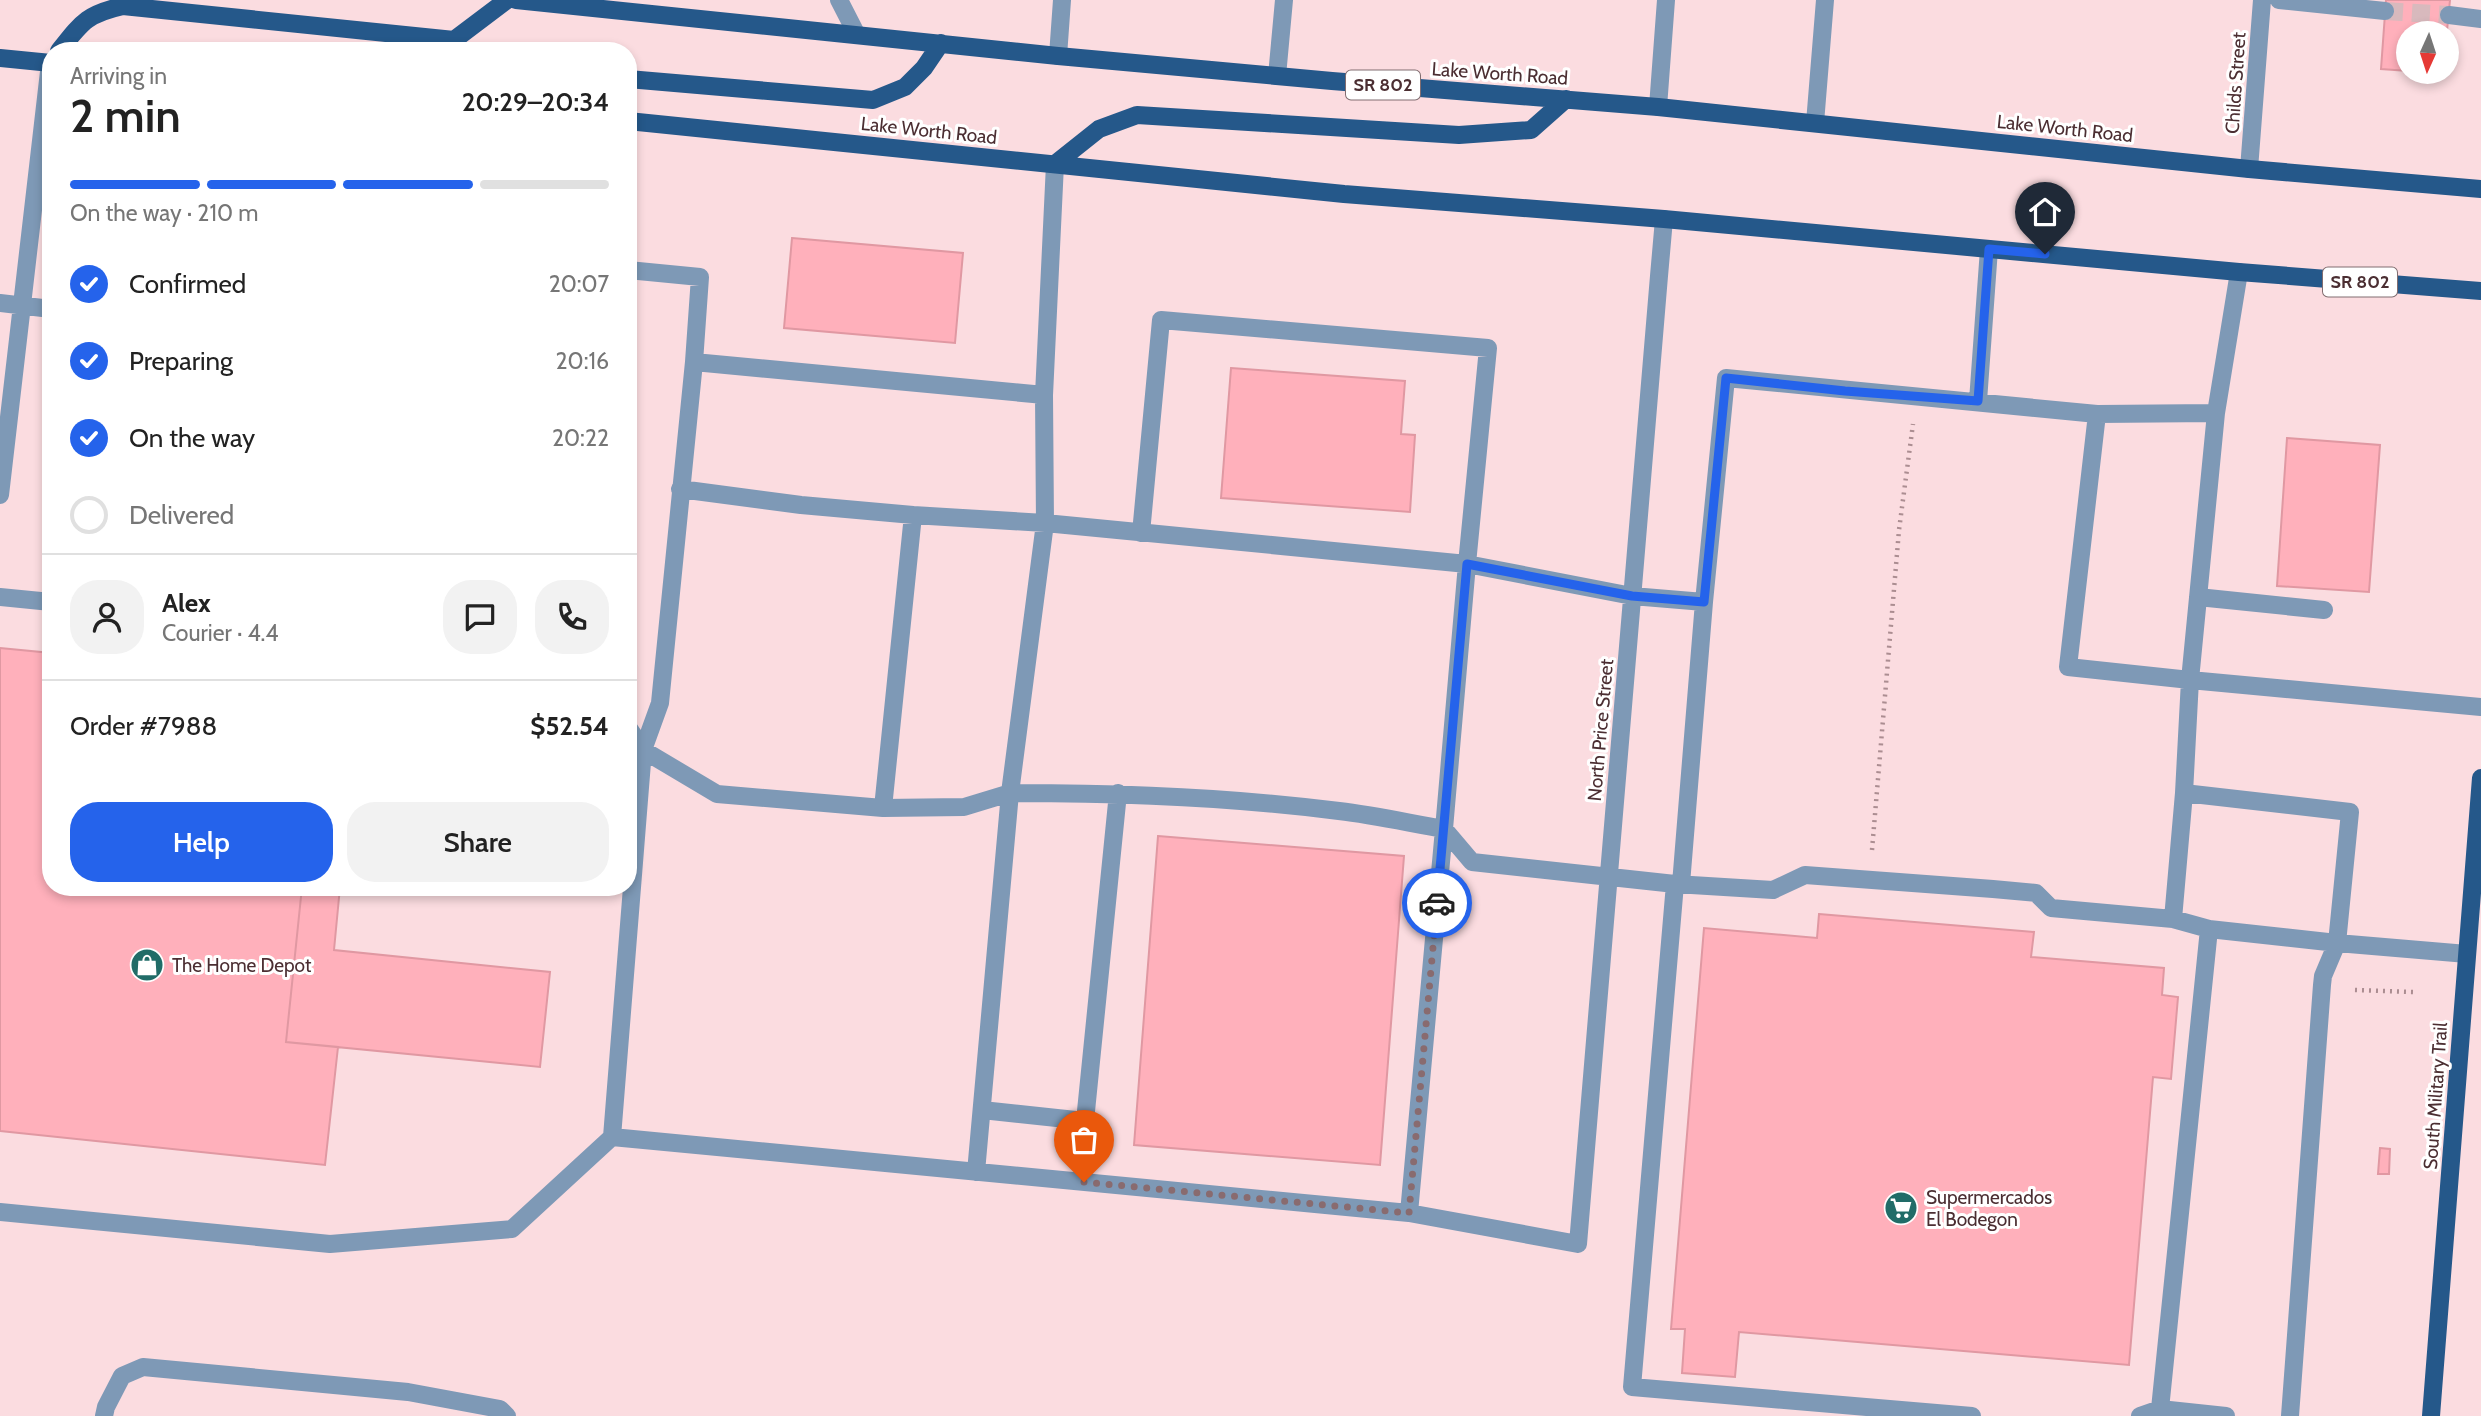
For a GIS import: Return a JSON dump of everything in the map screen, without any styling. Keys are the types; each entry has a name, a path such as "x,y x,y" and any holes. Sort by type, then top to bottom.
{"main road":[{"path":"66,42 82,22 100,11 124,6 454,40 507,0"},
{"name":"Lake Worth Road","path":"516,0 1058,56 1658,107 2249,169 2481,189"},
{"path":"637,80 873,100 905,87 925,68 941,43"},
{"path":"0,58 42,59"},
{"path":"1055,164 1099,129 1138,115 1459,135 1531,130 1566,99"},
{"name":"Lake Worth Road","path":"637,122 1344,194 1664,219 2481,292"},
{"name":"South Military Trail","path":"2431,1416 2481,778"}],"street":[{"path":"839,0 857,35"},
{"path":"1058,56 1062,0"},
{"path":"1277,76 1284,0"},
{"path":"1658,107 1666,0"},
{"path":"1815,123 1825,0"},
{"name":"Childs Street","path":"2249,169 2262,0"},
{"path":"2279,0 2385,11"},
{"path":"2449,15 2481,19"},
{"path":"0,495 42,147"},
{"path":"976,1172 1010,793 1045,523 1044,395 1055,164"},
{"name":"North Price Street","path":"1409,1213 1578,1244 1664,219"},
{"path":"1978,401 1989,249"},
{"path":"637,271 700,277 660,703 643,750 637,825"},
{"path":"2173,919 2190,680 2216,412 2239,272"},
{"path":"0,303 42,308"},
{"path":"612,1137 1409,1213 1488,348 1161,320 1141,533"},
{"path":"694,362 1044,395"},
{"path":"1972,1416 1632,1387 1726,378 2097,414 2216,412"},
{"path":"2097,414 2068,667 2481,707"},
{"path":"680,489 801,505 1045,523 1467,564 1632,596 1704,602"},
{"path":"883,808 913,515"},
{"path":"0,597 42,601"},
{"path":"2198,597 2324,610"},
{"path":"637,741 643,750 717,794 883,808 964,807 1010,793 1118,793 1339,811 1444,829 1472,862 1678,884 1773,890 1805,875 2036,893 2051,908 2173,919 2209,929 2467,954"},
{"path":"982,1110 1085,1121 1118,793"},
{"path":"2184,793 2350,812 2337,943 2322,985 2290,1416"},
{"path":"0,1212 330,1244 512,1229 612,1137 631,896"},
{"path":"2160,1409 2209,929"},
{"path":"104,1416 122,1376 143,1367 408,1392 500,1409 506,1416"},
{"path":"2140,1416 2160,1409 2226,1416"}],"path":[{"path":"1869,879 1899,530 1912,427 1924,397"},
{"path":"2355,990 2413,992"}],"building":[{"path":"2386,0 2450,0 2448,21 2396,21 2396,70 2381,69"},
{"path":"792,238 963,253 955,343 784,328"},
{"path":"1231,368 1405,381 1401,434 1415,435 1410,512 1221,498"},
{"path":"2287,438 2380,445 2369,592 2277,586"},
{"name":"The Home Depot","path":"0,648 42,652 42,896 301,896 286,1042 338,1047 325,1165 0,1131"},
{"path":"1158,836 1404,856 1380,1165 1134,1145"},
{"path":"301,896 339,896 334,950 550,972 540,1067 286,1042"},
{"path":"1819,914 2034,932 2031,957 2164,968 2162,995 2178,997 2171,1079 2153,1077 2129,1365 1739,1332 1735,1377 1682,1373 1685,1329 1671,1329 1704,928 1817,938"},
{"path":"2380,1148 2390,1149 2389,1174 2378,1174"}],"tunnel":[{"path":"2385,11 2449,15"}],"way so far":[{"path":"1084,1182 1409,1213 1437,903"}],"place":[{"name":"The Home Depot","path":"147,965"},
{"name":"Supermercados El Bodegon","path":"1901,1208"}],"route":[{"path":"1437,903 1467,564 1632,596 1704,602 1726,378 1845,391 1978,401 1989,249 2045,254"}]}
